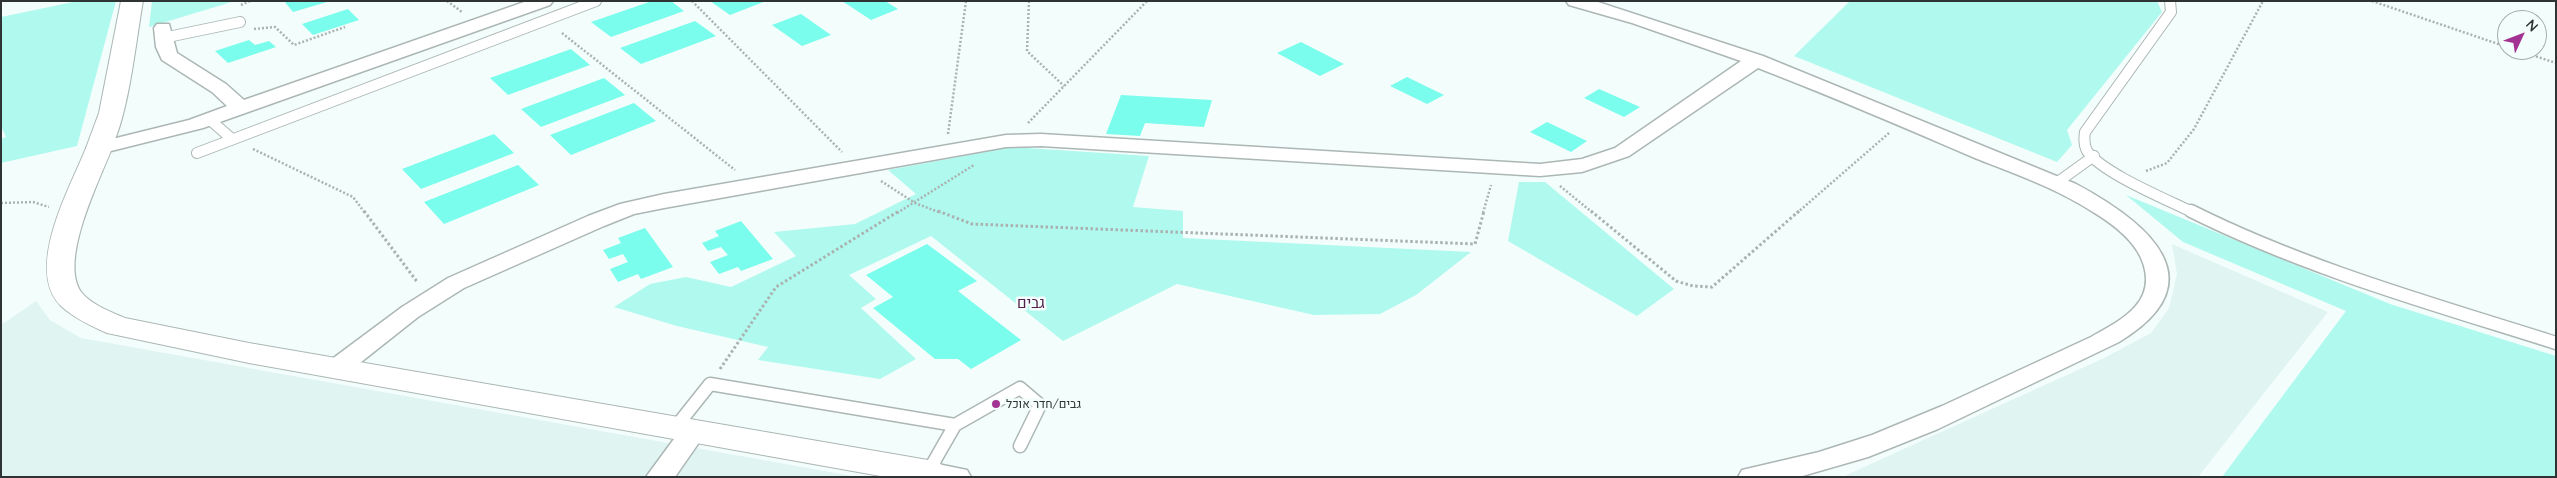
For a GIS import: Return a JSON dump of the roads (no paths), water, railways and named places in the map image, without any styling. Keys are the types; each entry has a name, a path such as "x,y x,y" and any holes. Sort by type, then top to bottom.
{"street":[{"path":"132,1 111,113 61,246 60,277 71,299 98,318 152,334 942,474"},
{"path":"1574,1 1670,29 1756,60 2054,184 2115,215 2135,234 2152,257 2157,276 2156,295 2148,310 2118,332 1920,427 1811,472 1752,477"},
{"path":"99,148 209,119 545,10"},
{"path":"163,33 170,56 219,88 241,108"},
{"path":"337,368 456,283 628,209 754,184 1006,140 1051,141 1496,168 1569,169 1599,163 1622,152 1756,60"},
{"path":"660,477 684,429"}],"lane":[{"path":"197,153 545,10 596,1"},
{"path":"2170,1 2171,12 2085,132 2084,143 2088,152 2127,178 2187,209 2292,256 2363,282 2556,343"},
{"path":"163,33 240,22"},
{"path":"209,119 232,140"},
{"path":"2054,184 2094,156"},
{"path":"684,429 710,384 955,425 1020,388 1040,405 1020,446"},
{"path":"942,474 955,425"}],"place":[{"name":"גבים/חדר אוכל","path":"996,404"}],"district":[{"name":"גבים","path":"1031,303"}]}
